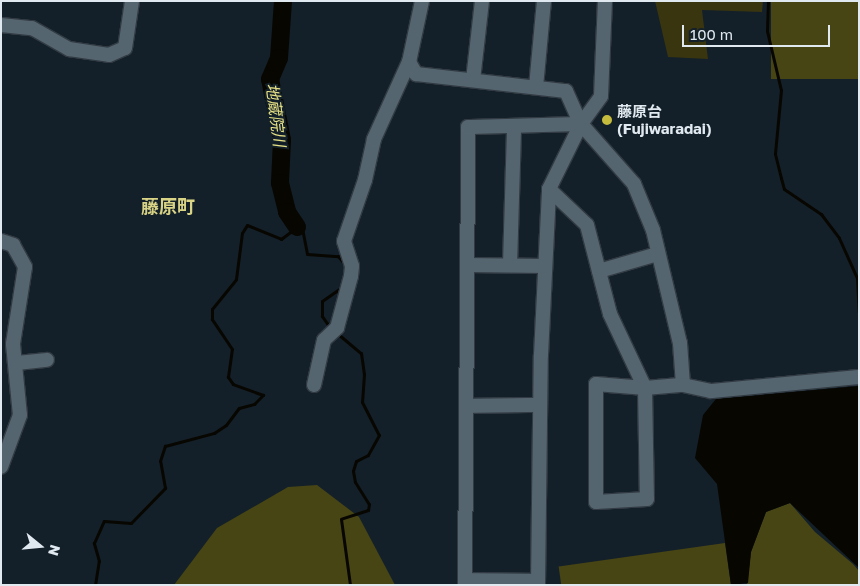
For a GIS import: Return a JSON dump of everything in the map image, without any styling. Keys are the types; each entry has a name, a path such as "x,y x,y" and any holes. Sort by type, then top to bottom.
{"street":[{"path":"1,25 32,28 69,49 109,55 124,48 132,1"},
{"path":"314,386 324,340 337,328 351,276 352,266 344,240 365,180 374,140 408,62 422,1"},
{"path":"473,80 482,1"},
{"path":"536,87 544,1"},
{"path":"581,124 514,128 468,127 465,582 538,583 540,405 549,189 581,124 601,96 605,1"},
{"path":"408,62 416,74 566,90 581,124 634,184 652,230 680,344 683,385"},
{"path":"510,265 514,128"},
{"path":"549,189 587,225 610,314 646,388 647,499 596,502 596,384 646,388 683,385 711,391 859,377"},
{"path":"1,241 13,245 25,267 13,344 17,362 20,414 1,467"},
{"path":"599,271 657,254"},
{"path":"467,265 545,266"},
{"path":"17,362 47,360"},
{"path":"466,406 540,405"}],"shaded area":[{"path":"655,1 763,1 762,12 702,10 708,59 668,57"},
{"path":"771,1 859,1 859,79 771,79"},
{"path":"859,386 859,568 790,503 766,512 751,552 748,583 731,585 717,484 695,458 703,415 716,399"},
{"path":"317,485 359,517 395,585 174,585 217,528 288,487"},
{"path":"790,503 815,532 859,571 859,585 747,585 751,552 766,512"},
{"path":"725,543 731,585 561,585 559,566"}],"waterway":[{"name":"地蔵院川","path":"283,1 279,58 270,79 282,140 280,183 287,212 297,227"},
{"path":"768,1 767,31 781,90 775,154 784,189 821,214 839,238 857,278 859,312"},
{"path":"95,585 99,561 94,543 104,521 131,523 165,488 160,461 165,446 214,433 226,425 239,408 254,404 263,395 233,384 228,377 232,349 212,319 212,309 236,279 242,233 247,225 281,239 297,227 302,228 307,254 338,256 347,267"},
{"path":"331,329 322,316 322,301 342,287"},
{"path":"338,334 361,353 364,374 362,402 379,435 368,455 356,461 353,471 355,482 369,504 368,510 341,519 350,585"}],"place":[{"name":"藤原台 (Fujiwaradai)","path":"607,120"}],"district":[{"name":"藤原町","path":"168,206"}]}
